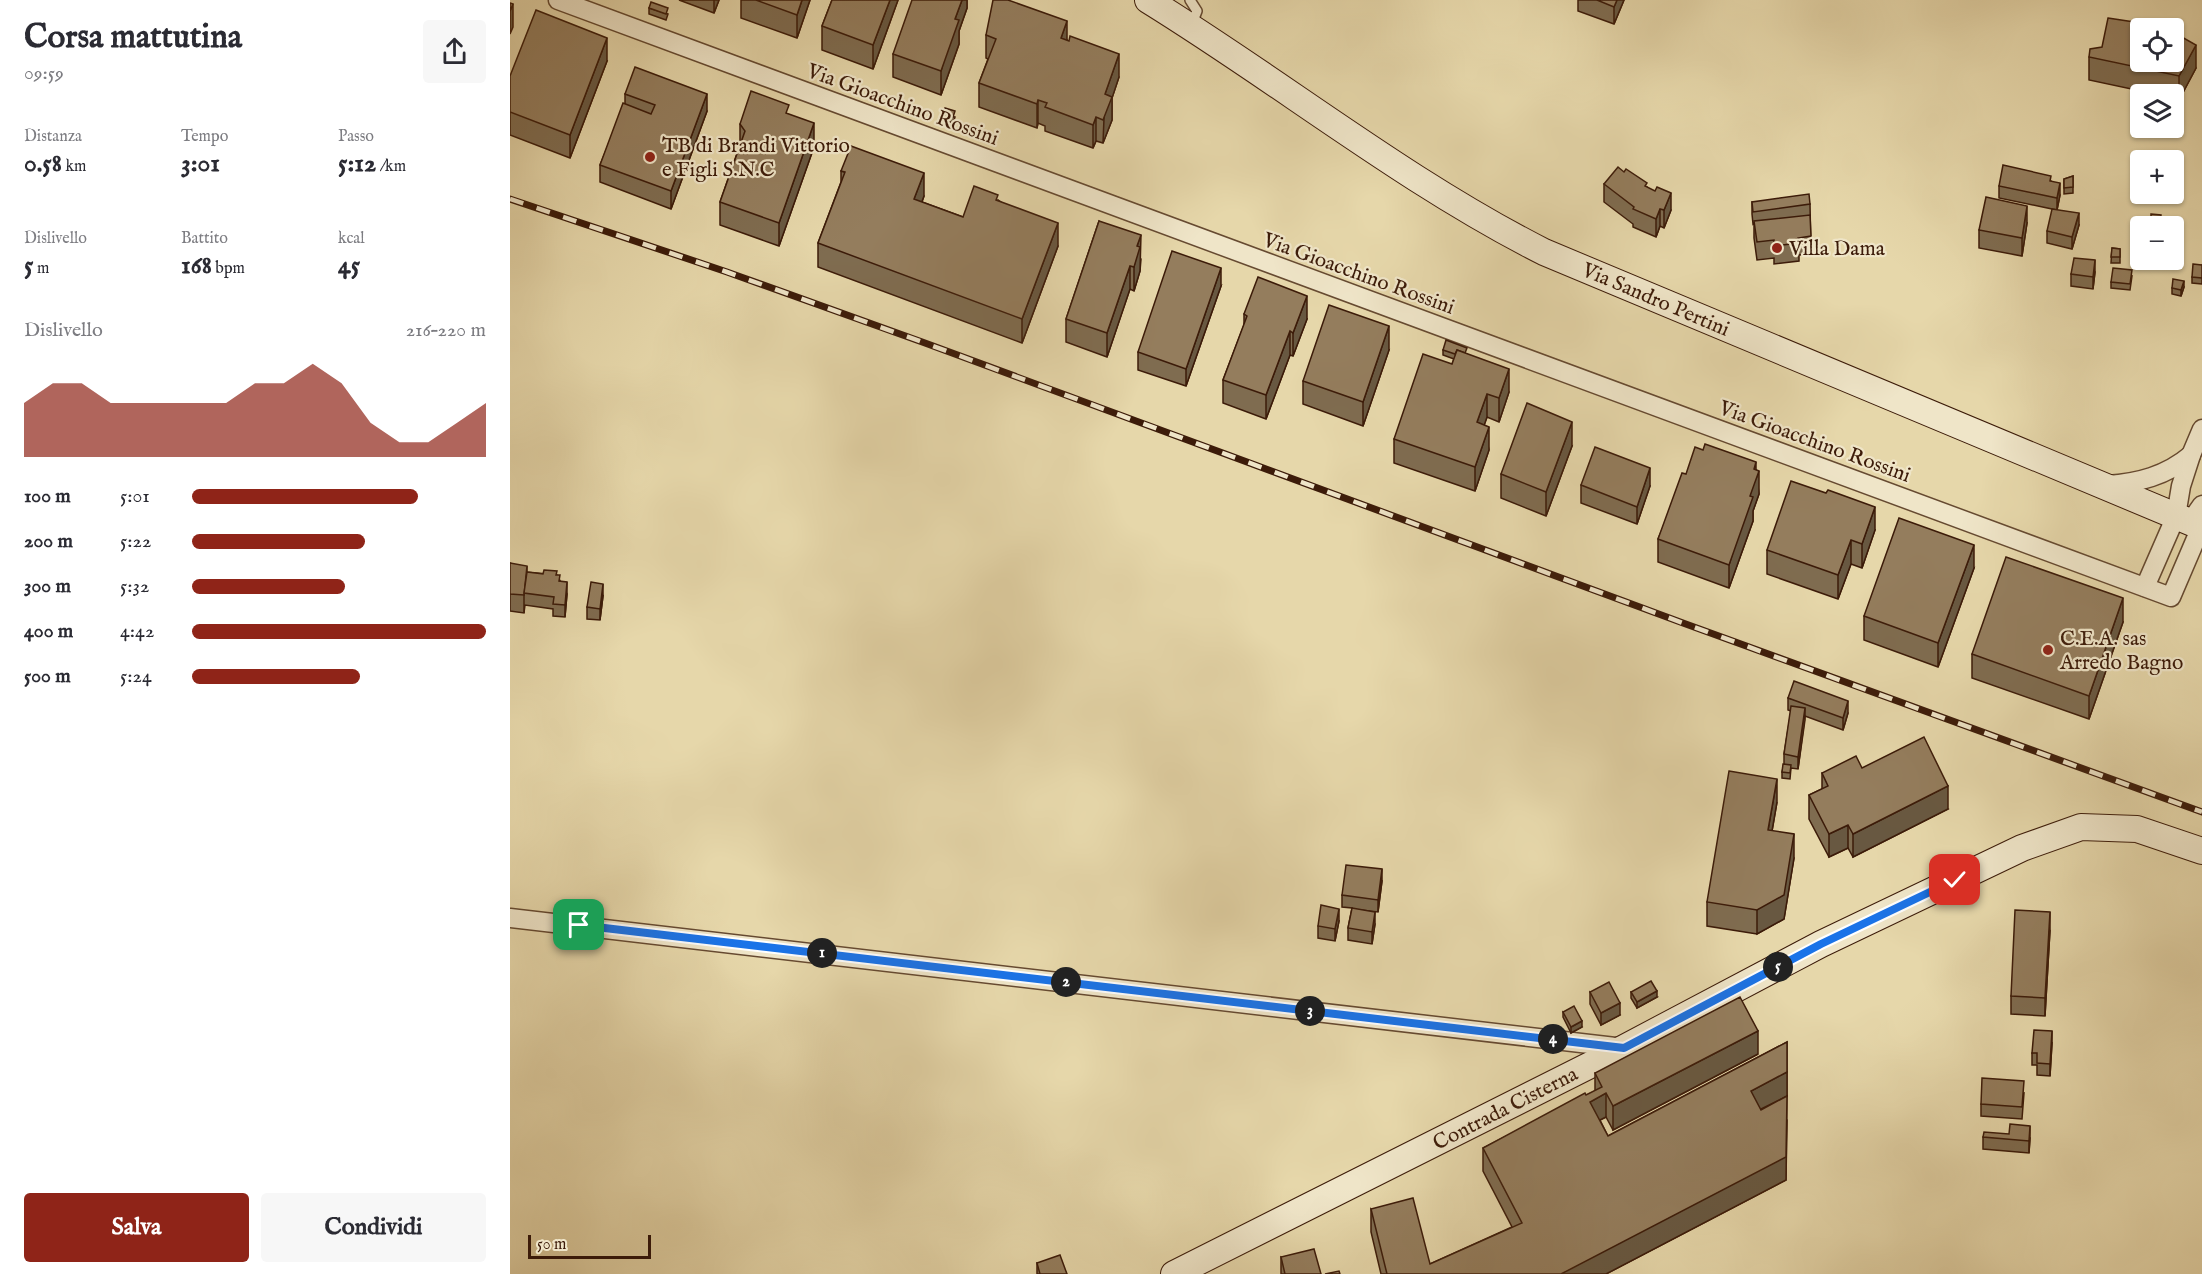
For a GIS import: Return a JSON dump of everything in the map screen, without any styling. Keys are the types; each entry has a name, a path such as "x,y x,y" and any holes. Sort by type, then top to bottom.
{"main road":[{"name":"Via Sandro Pertini","path":"1148,0 1191,26 1444,197 1488,224 1544,252 2103,486 2194,520"},
{"name":"Contrada Cisterna","path":"1174,1274 1624,1048 1821,944 2022,848 2081,827 2137,829 2202,851"}],"street":[{"name":"Via Gioacchino Rossini","path":"558,0 2171,597 2194,520"},
{"path":"2145,587 2194,520 2181,486 2202,429"},
{"path":"2103,486 2155,477 2178,466 2191,455"},
{"path":"510,918 1624,1048"}],"lane":[{"path":"1190,0 1197,11 1191,26"}],"building":[{"path":"756,0 802,0 797,15"},
{"path":"832,0 890,0 873,45 822,26"},
{"path":"912,0 962,0 955,19 959,20 941,71 893,54"},
{"path":"993,0 1008,0 1067,21 1061,38 1069,41 1070,36 1119,54 1105,94 1112,97 1103,120 1096,117 1093,125 1045,107 1047,103 1038,100 1037,104 979,83 996,39 986,35"},
{"path":"1597,0 1617,0 1614,7"},
{"path":"651,2 668,8 666,14 649,8"},
{"path":"536,10 607,38 570,135 510,112 510,76"},
{"path":"2108,18 2130,21 2130,66 2089,57 2090,49 2102,47"},
{"path":"2184,38 2196,45 2184,67"},
{"name":"TB di Brandi Vittorio e Figli S.N.C","path":"635,67 707,94 671,191 600,165 623,103 651,114 655,105 625,94"},
{"path":"2160,72 2181,72 2179,76"},
{"path":"751,91 789,105 786,113 814,123 779,223 720,202 745,131 740,124"},
{"path":"945,108 955,111 953,117 943,114"},
{"path":"851,146 924,173 914,199 963,217 974,186 998,195 996,200 1058,223 1022,319 818,243 845,172 841,171"},
{"path":"2003,165 2051,176 2050,181 2060,183 2057,198 1999,186"},
{"path":"1618,167 1624,172 1626,169 1647,183 1645,186 1655,191 1657,187 1671,193 1664,210 1660,209 1656,219 1633,209 1634,207 1604,184"},
{"path":"2073,176 2073,187 2064,188 2064,179"},
{"path":"1809,194 1810,204 1753,212 1752,202"},
{"path":"1986,197 2027,206 2022,238 1979,230"},
{"path":"2052,209 2079,213 2072,237 2047,231"},
{"path":"1810,215 1811,236 1798,238 1799,243 1774,246 1774,240 1757,242 1754,221"},
{"path":"1099,221 1141,235 1134,267 1130,266 1107,333 1066,319"},
{"path":"2112,248 2120,249 2120,257 2111,257"},
{"path":"1172,251 1221,268 1186,369 1138,352"},
{"path":"2074,258 2095,260 2093,277 2071,274"},
{"path":"2193,264 2202,265 2202,278 2192,277"},
{"path":"2113,268 2132,270 2130,284 2111,282"},
{"path":"1258,277 1307,296 1293,333 1290,331 1266,395 1223,380 1247,316 1244,314"},
{"path":"2173,279 2184,281 2181,290 2172,288"},
{"path":"1329,305 1389,326 1363,402 1303,381"},
{"path":"1446,340 1467,348 1465,353 1457,350 1455,354 1443,350"},
{"path":"1457,350 1509,369 1499,398 1487,394 1477,422 1489,427 1475,467 1394,439 1423,354 1452,364"},
{"path":"1527,403 1572,422 1546,492 1501,474"},
{"path":"1705,444 1756,462 1754,469 1759,471 1750,496 1753,497 1729,565 1658,539 1682,473 1686,474 1695,447 1703,450"},
{"path":"1595,447 1650,468 1637,507 1581,485"},
{"path":"1791,481 1826,493 1828,490 1875,507 1862,544 1851,540 1838,575 1767,550"},
{"path":"1899,518 1974,545 1938,643 1864,616"},
{"name":"C.E.A. sas Arredo Bagno","path":"2006,557 2123,598 2089,696 1972,654"},
{"path":"510,563 527,566 524,595 510,594"},
{"path":"544,570 557,571 556,575 560,575 559,581 567,582 565,605 553,604 554,597 524,593 527,572 543,574"},
{"path":"591,582 603,584 600,609 587,607"},
{"path":"1794,681 1848,701 1843,718 1788,698"},
{"path":"1791,706 1805,708 1798,757 1784,754"},
{"path":"1924,737 1948,786 1853,834 1848,825 1829,834 1809,795 1828,786 1822,773 1856,756 1862,768"},
{"path":"1783,764 1791,765 1790,773 1782,772"},
{"path":"1729,771 1777,779 1768,830 1794,834 1784,895 1757,910 1707,902"},
{"path":"1346,865 1382,869 1378,900 1342,895"},
{"path":"1321,905 1339,909 1335,929 1318,926"},
{"path":"1352,908 1375,912 1372,932 1348,928"},
{"path":"2015,910 2050,912 2045,998 2011,996"},
{"path":"1651,981 1657,991 1637,1002 1631,992"},
{"path":"1609,982 1620,1003 1601,1013 1590,992"},
{"path":"1740,997 1758,1031 1613,1106 1606,1093 1590,1102 1608,1136 1787,1042 1787,1072 1751,1091 1761,1110 1787,1096 1786,1157 1561,1274 1387,1274 1371,1209 1413,1198 1430,1264 1522,1223 1483,1148 1585,1093 1586,1095 1602,1087 1595,1073"},
{"path":"1574,1006 1582,1021 1571,1027 1563,1012"},
{"path":"2034,1030 2052,1031 2050,1064 2037,1063 2037,1053 2032,1053"},
{"path":"1982,1078 2024,1081 2022,1107 1981,1104"},
{"path":"2010,1124 2030,1126 2029,1141 1983,1137 1984,1132 2009,1134"},
{"path":"1314,1249 1321,1274 1285,1274 1281,1257"},
{"path":"1060,1255 1067,1274 1040,1274 1037,1263"}],"railway":[{"path":"510,199 727,272 925,343 2202,812"}],"place":[{"name":"TB di Brandi Vittorio e Figli S.N.C","path":"650,157"},
{"name":"Villa Dama","path":"1777,248"},
{"name":"C.E.A. sas Arredo Bagno","path":"2048,650"}],"route":[{"path":"579,925 1624,1048 1821,944 1955,880"}]}
